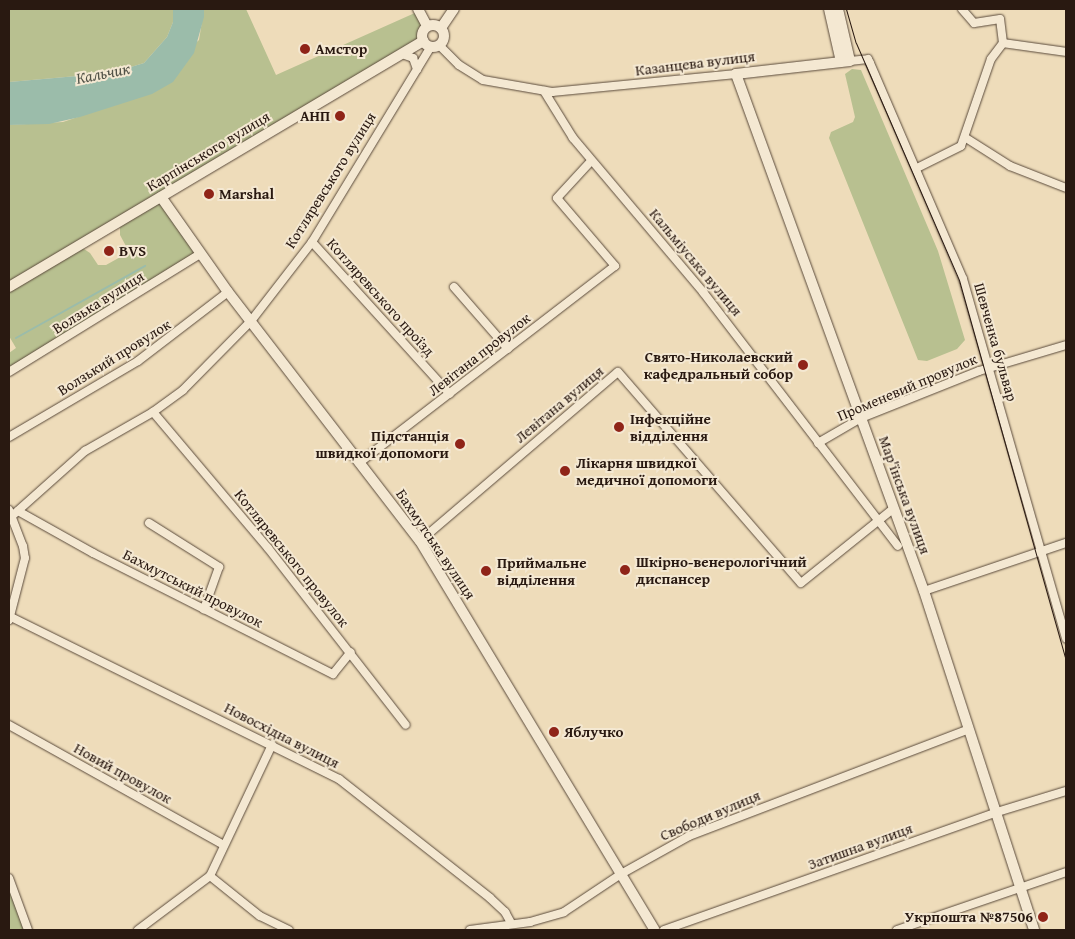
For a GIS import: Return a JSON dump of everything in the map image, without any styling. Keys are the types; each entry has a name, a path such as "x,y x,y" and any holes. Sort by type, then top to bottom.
{"street":[{"path":"418,9 427,26"},
{"path":"441,28 454,9"},
{"path":"829,9 846,62"},
{"path":"838,9 846,62"},
{"path":"917,168 961,146 966,138 992,58 1002,44 1000,20 974,23 962,9"},
{"path":"431,44 444,38 441,28 434,24 427,26 422,33 431,44 483,80 544,91"},
{"name":"Карпінського вулиця","path":"9,287 402,54 431,44"},
{"name":"Котляревського вулиця","path":"13,512 85,451 154,412 191,383 251,321 312,242 431,44"},
{"path":"1002,44 1066,52"},
{"path":"402,54 413,58 417,69"},
{"name":"Шевченка бульвар","path":"846,62 868,59 917,168 963,279 1066,639"},
{"name":"Казанцева вулиця","path":"544,91 562,93 846,62"},
{"name":"Мар'їнська вулиця","path":"736,74 924,591 967,730 1034,930"},
{"name":"Кальміуська вулиця","path":"544,91 555,112 591,160 703,292 898,546"},
{"path":"966,138 1010,166 1066,188"},
{"name":"Левітана провулок","path":"359,463 615,266 557,198 591,160"},
{"name":"Бахмутська вулиця","path":"161,197 228,292 420,541 655,930"},
{"name":"Котляревського проїзд","path":"312,242 450,394"},
{"name":"Волзька вулиця","path":"9,372 200,254"},
{"path":"454,287 508,349"},
{"name":"Волзький провулок","path":"9,437 138,361 228,292"},
{"name":"Променевий провулок","path":"818,443 861,418 987,368 1066,345"},
{"name":"Левітана вулиця","path":"420,541 618,372 801,583 877,519 894,508"},
{"name":"Котляревського провулок","path":"154,412 351,652 406,724"},
{"path":"10,618 12,594 25,558 13,512"},
{"name":"Бахмутський провулок","path":"13,512 333,674 351,652"},
{"path":"148,523 218,567 204,609"},
{"path":"924,591 1066,543"},
{"name":"Новосхідна вулиця","path":"10,618 272,745 355,791 490,898 505,912 510,923"},
{"name":"Новий провулок","path":"9,725 224,845"},
{"name":"Свободи вулиця","path":"470,930 544,919 564,912 621,874 689,836 967,730"},
{"path":"138,930 210,876 272,745"},
{"name":"Затишна вулиця","path":"664,930 994,813 1066,791"},
{"path":"897,930 1066,872"},
{"path":"210,876 252,910 289,930"},
{"path":"9,878 28,930"}],"shaded area":[{"path":"9,9 173,9 173,22 167,37 144,63 111,73 9,82"},
{"path":"173,9 204,9 204,17 194,53 173,82 152,94 80,117 49,124 9,125 9,82 111,73 144,63 167,37 173,22"},
{"path":"204,9 246,9 276,75 417,12 423,24 418,32 419,41 9,284 9,125 63,122 137,97 199,40"},
{"path":"852,69 861,70 938,251 965,340 957,349 927,361 918,360 829,138 831,132 853,122 855,117 845,74"},
{"path":"158,201 197,257 9,372 9,353 16,348 9,336 9,290 81,247 90,253 98,265 106,265 124,255 127,248 120,235 120,224"},
{"path":"9,878 28,930 9,930"}],"waterway":[{"path":"16,338 145,266"}],"tram line":[{"path":"846,9 856,43 959,280 1066,660"}],"place":[{"name":"Амстор","path":"305,49"},
{"name":"АНП","path":"340,116"},
{"name":"Marshal","path":"209,194"},
{"name":"BVS","path":"109,251"},
{"name":"Свято-Николаевский кафедральный собор","path":"803,365"},
{"name":"Інфекційне відділення","path":"619,427"},
{"name":"Підстанція швидкої допомоги","path":"460,444"},
{"name":"Лікарня швидкої медичної допомоги","path":"565,471"},
{"name":"Шкірно-венерологічний диспансер","path":"625,570"},
{"name":"Приймальне відділення","path":"486,571"},
{"name":"Яблучко","path":"554,732"},
{"name":"Укрпошта №87506","path":"1043,917"}],"water label":[{"name":"Кальчик","path":"103,73"}]}
